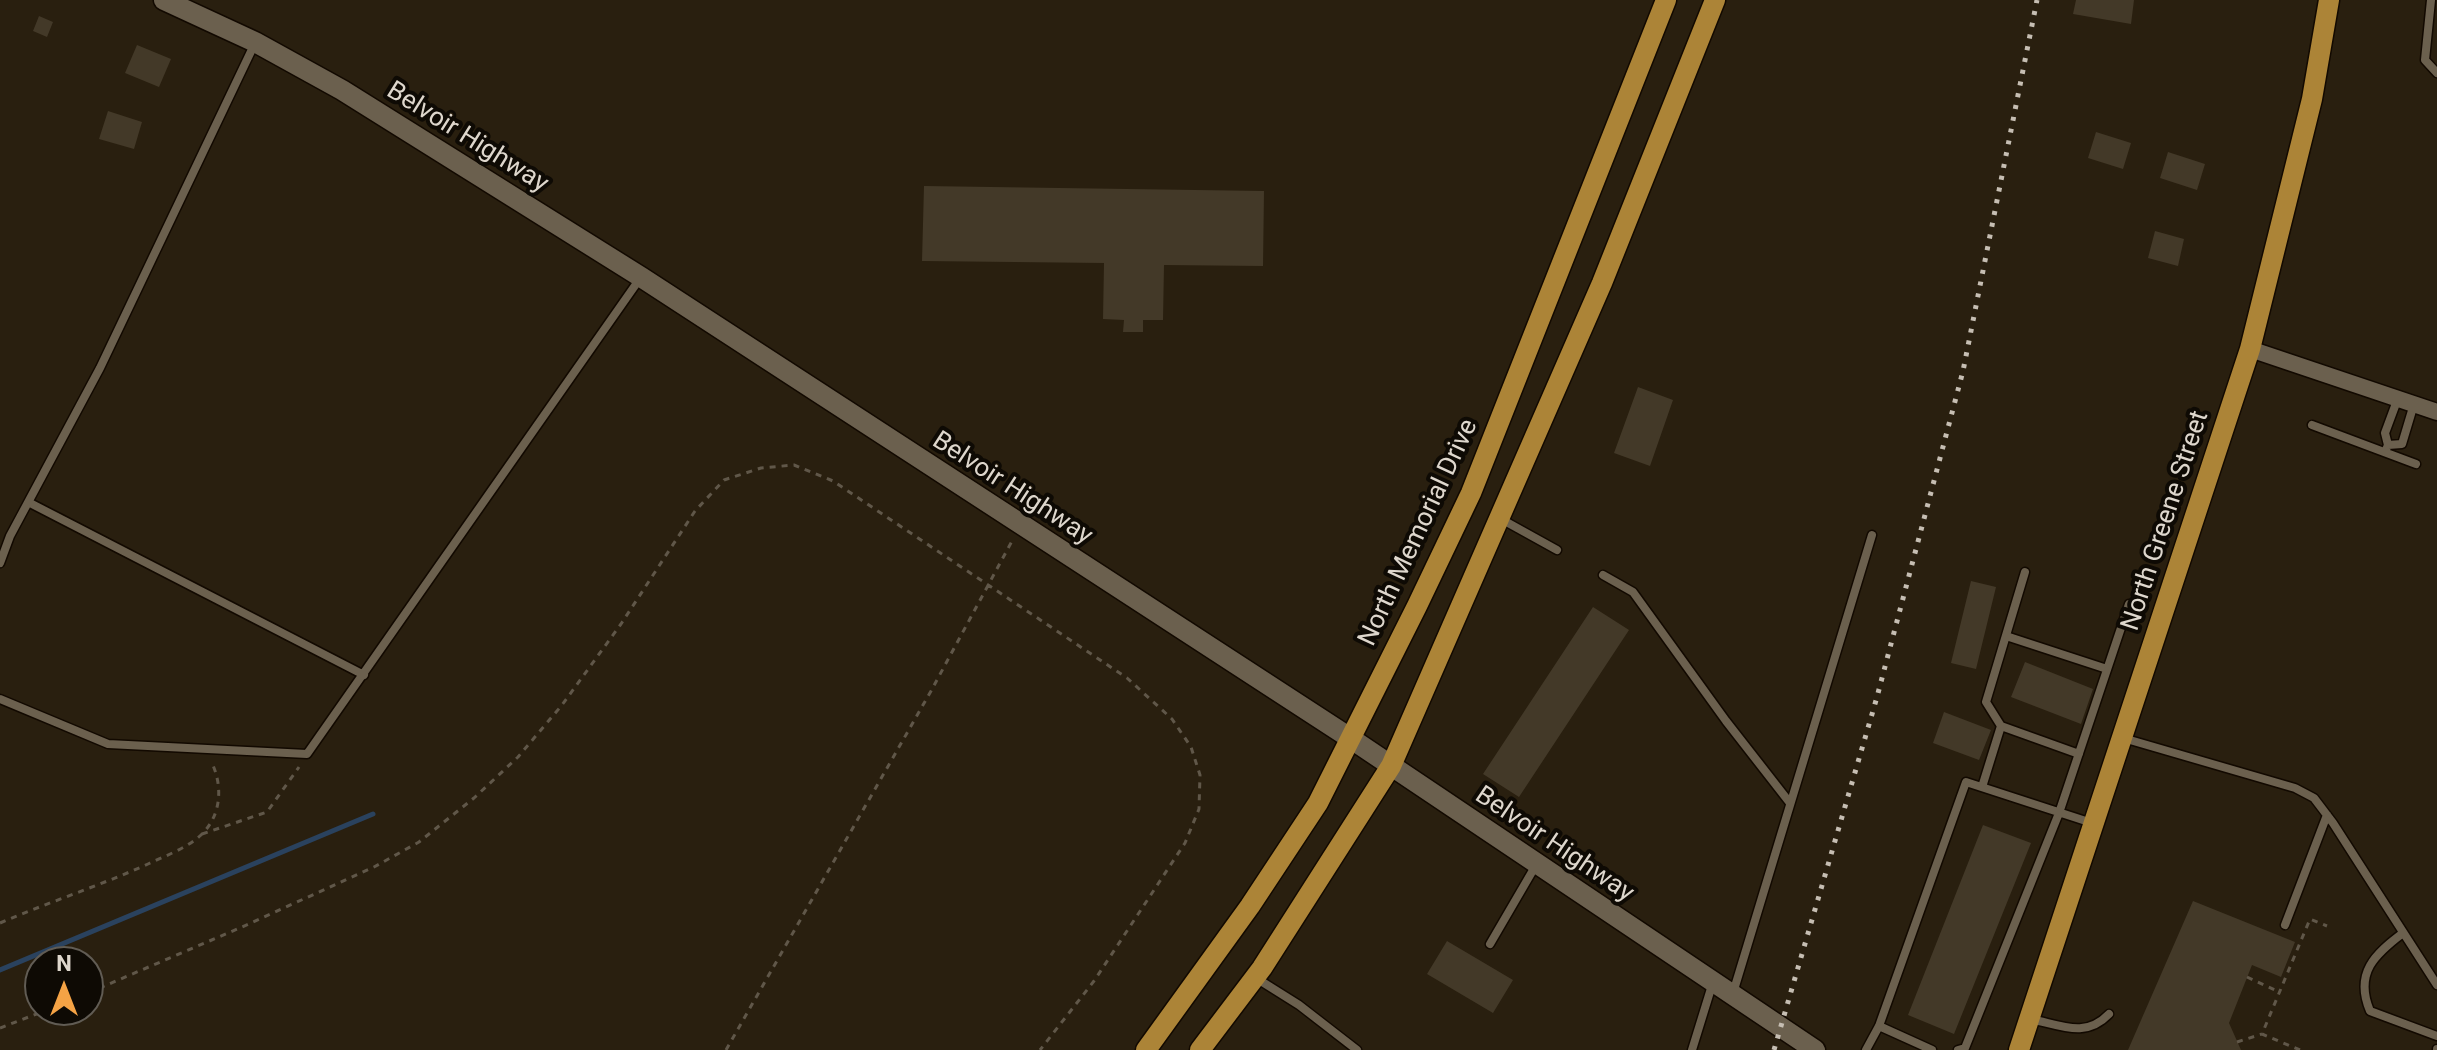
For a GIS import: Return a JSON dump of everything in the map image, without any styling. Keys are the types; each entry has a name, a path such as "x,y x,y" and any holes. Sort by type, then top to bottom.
{"main road":[{"name":"North Memorial Drive","path":"1146,1050 1250,906 1318,803 1471,493 1666,0"},
{"path":"1200,1050 1255,978 1391,766 1602,283 1715,0"},
{"name":"North Greene Street","path":"2019,1050 2250,349 2312,99 2329,0"}],"street":[{"name":"Belvoir Highway","path":"164,0 255,42 342,90 641,277 1350,738 1815,1050"},
{"path":"2250,349 2437,412"}],"lane":[{"path":"2431,0 2425,60 2437,73"},
{"path":"0,563 10,536 100,368 255,42"},
{"path":"0,699 108,744 307,754 641,277"},
{"path":"2386,448 2385,433 2398,398"},
{"path":"2386,448 2402,444 2414,404"},
{"path":"2312,425 2386,448 2416,464"},
{"path":"30,503 364,675"},
{"path":"1500,519 1557,550"},
{"path":"1733,994 1872,535"},
{"path":"2025,572 1986,702 2001,726 2079,754"},
{"path":"1603,575 1633,592 1790,803"},
{"path":"1958,1050 1965,1048 2059,813 2129,604"},
{"path":"2006,636 2107,669"},
{"path":"1982,787 2001,726"},
{"path":"2122,738 2295,788 2314,798 2437,985"},
{"path":"1866,1050 1879,1026 1966,782 2094,824"},
{"path":"2285,925 2327,815"},
{"path":"1490,944 1537,864"},
{"path":"2403,933 2371,961 2365,977 2364,998 2370,1011 2437,1036"},
{"path":"1255,978 1299,1005 1357,1050"},
{"path":"1692,1050 1714,982"},
{"path":"2030,1019 2085,1030 2098,1025 2109,1014"},
{"path":"1879,1026 1932,1050"}],"path":[{"path":"104,986 374,867 419,842 474,798 518,757 562,705 621,624 695,511 724,480 761,468 794,465 833,481 1127,678 1172,719 1191,747 1200,775 1199,809 1185,843 1094,981 1040,1050"},
{"path":"726,1050 1020,526"},
{"path":"202,749 216,773 219,800 214,817 202,834"},
{"path":"0,923 94,888 176,851 202,834 267,812 307,754"},
{"path":"2262,1034 2310,919 2327,926"},
{"path":"2247,977 2275,990"},
{"path":"0,1028 24,1019"},
{"path":"2237,1042 2262,1034 2300,1050"}],"building":[{"path":"2076,0 2134,0 2131,24 2073,14"},
{"path":"39,16 53,22 47,37 33,31"},
{"path":"137,45 171,59 159,87 125,73"},
{"path":"108,111 142,122 134,149 99,139"},
{"path":"2096,132 2131,143 2123,169 2088,158"},
{"path":"2168,152 2205,164 2197,190 2160,178"},
{"path":"924,186 1264,191 1263,266 1164,265 1163,320 1143,320 1143,332 1123,332 1124,320 1103,319 1104,263 922,261"},
{"path":"2155,231 2184,239 2178,266 2148,258"},
{"path":"1638,387 1673,400 1650,466 1614,453"},
{"path":"1971,581 1996,587 1976,669 1951,663"},
{"path":"1593,607 1629,630 1519,797 1483,774"},
{"path":"2025,662 2093,689 2081,724 2011,697"},
{"path":"1944,712 1991,730 1979,760 1933,743"},
{"path":"1983,825 2031,843 1954,1034 1908,1015"},
{"path":"2193,901 2295,942 2281,977 2252,965 2229,1023 2241,1050 2128,1050"},
{"path":"1447,941 1513,980 1493,1013 1427,974"}],"waterway":[{"path":"0,970 373,814"}],"railway":[{"path":"1774,1050 1877,697 1963,371 2037,0"}]}
